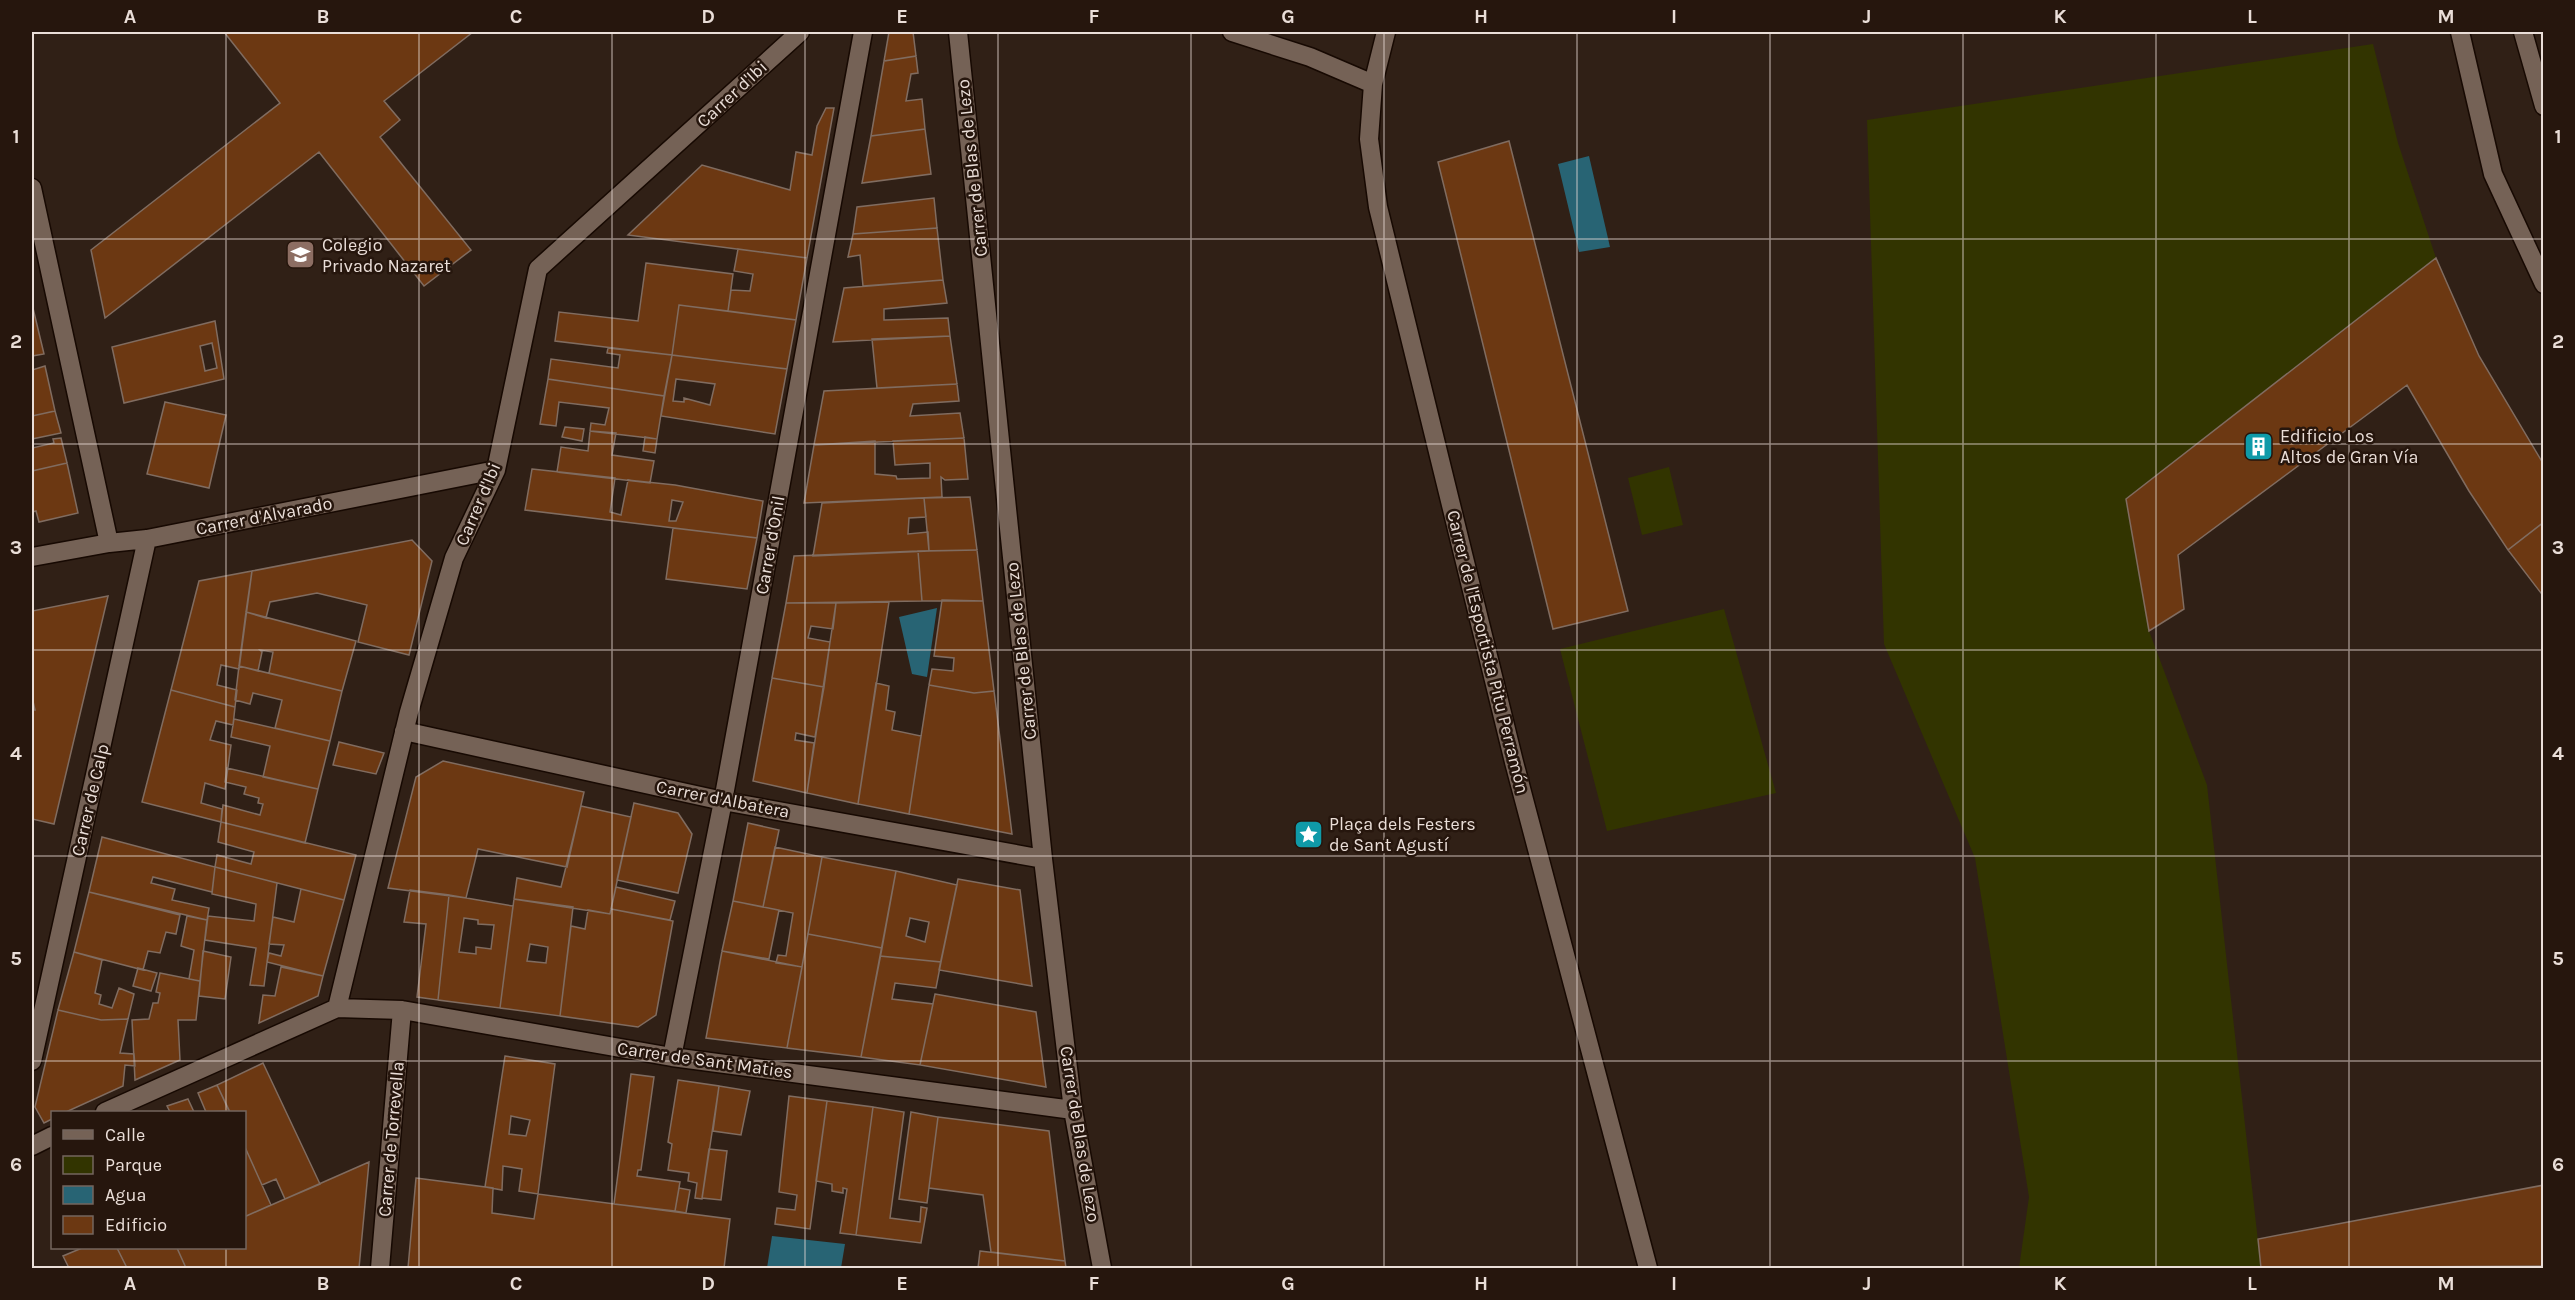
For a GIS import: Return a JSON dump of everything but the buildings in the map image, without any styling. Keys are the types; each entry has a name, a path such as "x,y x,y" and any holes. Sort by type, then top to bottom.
{"street":[{"name":"Carrer d'Ibi","path":"337,1008 404,731 454,558 496,470 538,269 800,32"},
{"name":"Carrer d'Onil","path":"672,1057 723,801 863,32"},
{"name":"Carrer de Blas de Lezo","path":"958,32 1043,859 1073,1110 1102,1269"},
{"path":"1232,32 1310,57 1373,84"},
{"name":"Carrer de l'Esportista Pitu Perramón","path":"1386,32 1373,84 1369,139 1378,207 1515,762 1647,1269"},
{"path":"2460,32 2493,174 2544,285"},
{"path":"2523,32 2541,86 2544,106"},
{"path":"32,188 109,543"},
{"name":"Carrer d'Alvarado","path":"32,557 109,543 147,540 496,470"},
{"name":"Carrer de Calp","path":"32,1061 147,540"},
{"name":"Carrer d'Albatera","path":"404,731 723,801 1043,859"},
{"path":"109,1111 337,1008"},
{"name":"Carrer de Sant Maties","path":"337,1008 402,1010 672,1057 1073,1110"},
{"name":"Carrer de Torrevella","path":"380,1269 402,1010"},
{"path":"32,1146 51,1136"}],"green space":[{"path":"2373,44 2398,143 2436,258 2126,499 2149,631 2207,785 2261,1268 2019,1268 2029,1197 1975,858 1884,644 1867,120"},
{"path":"1669,467 1683,525 1642,535 1628,478"},
{"path":"1724,609 1776,793 1607,831 1560,649"}],"water":[{"path":"1589,156 1610,247 1579,252 1558,164"},
{"path":"937,608 927,677 912,674 899,617"},
{"path":"772,1236 845,1244 841,1268 767,1268"}],"place":[{"name":"Colegio Privado Nazaret","path":"301,255"},
{"name":"Edificio Los Altos de Gran Vía","path":"2259,446"},
{"name":"Plaça dels Festers de Sant Agustí","path":"1308,834"}]}
